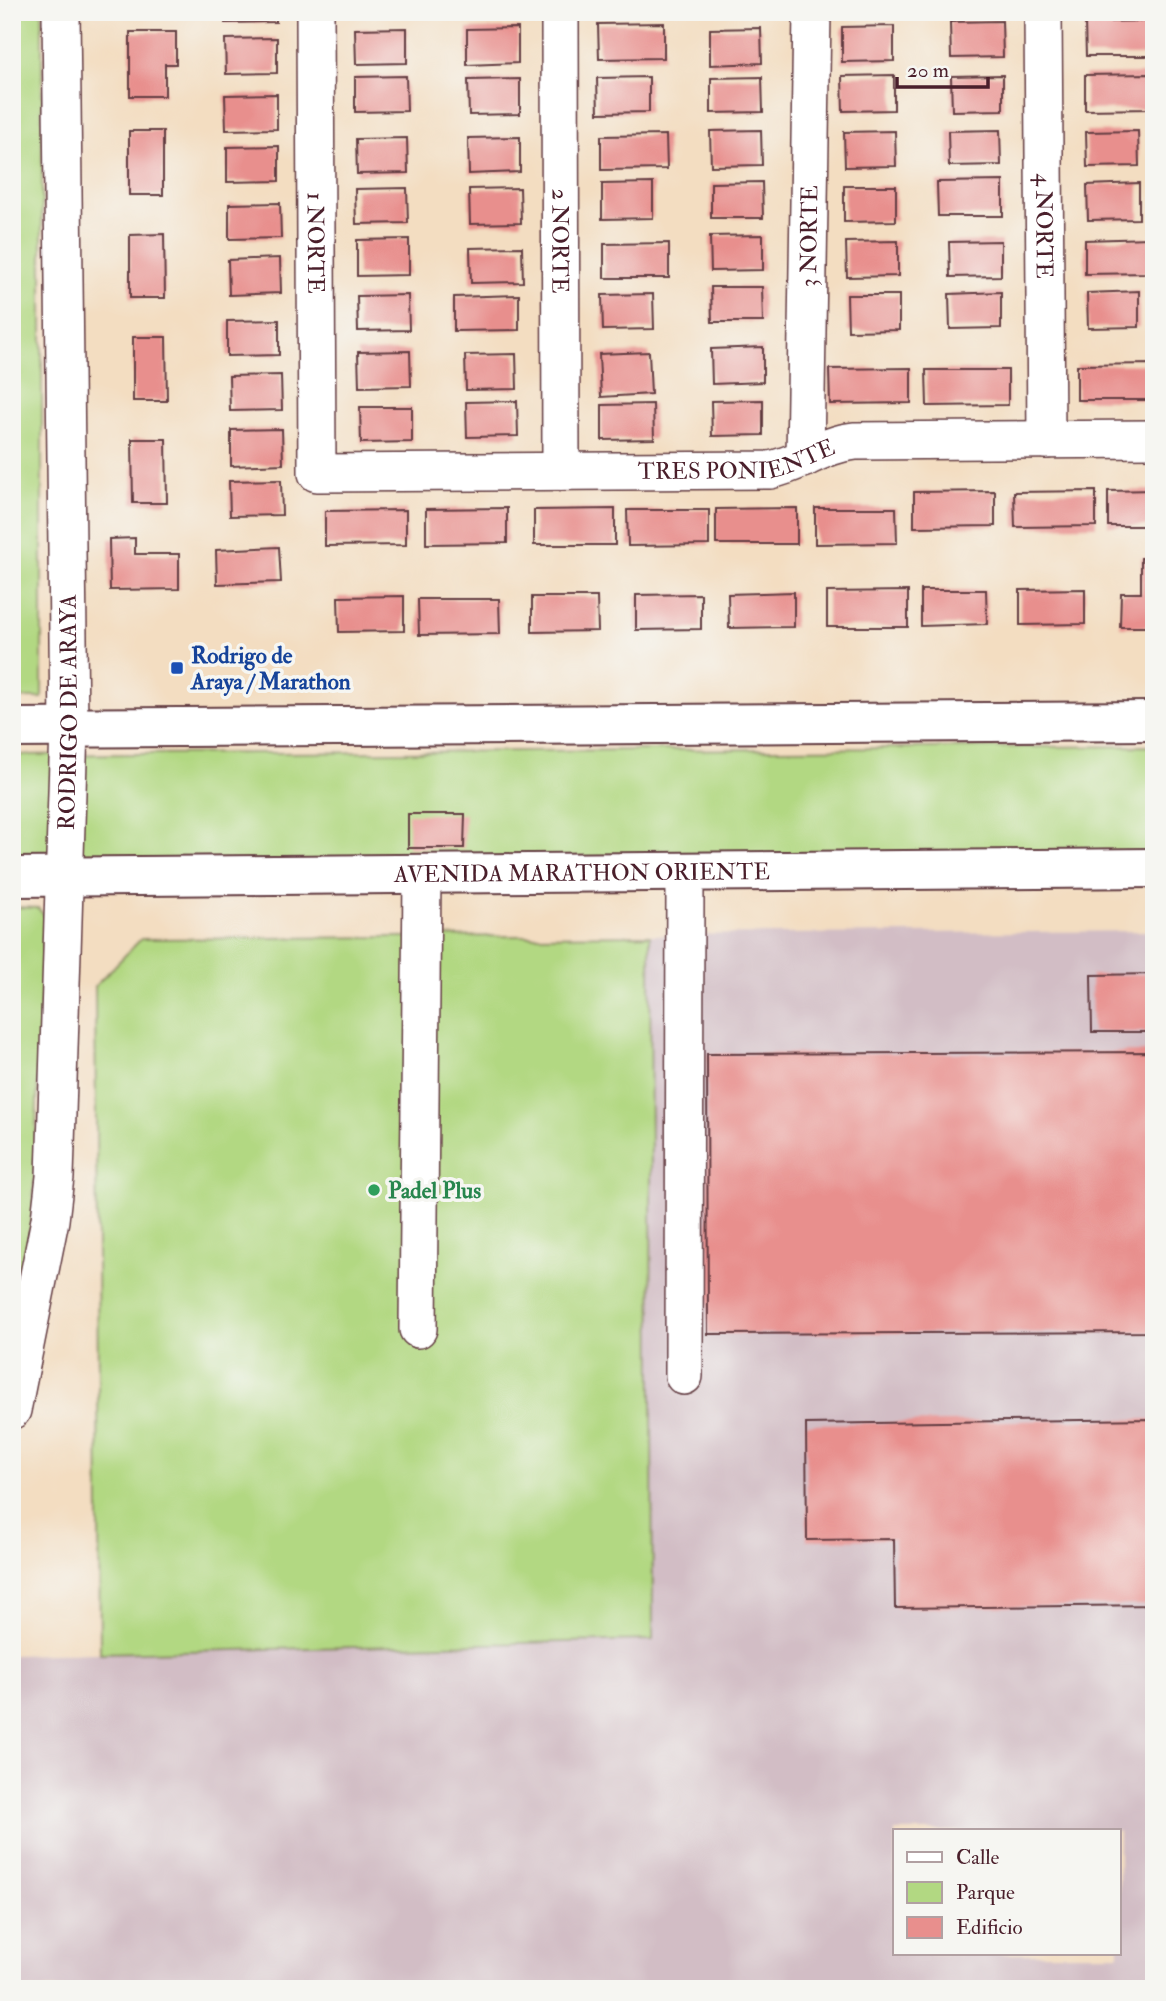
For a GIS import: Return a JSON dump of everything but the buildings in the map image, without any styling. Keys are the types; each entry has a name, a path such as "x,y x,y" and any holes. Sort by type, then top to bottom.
{"main road":[{"path":"12,728 1154,721"},
{"name":"AVENIDA MARATHON ORIENTE","path":"12,877 1154,868"}],"street":[{"name":"RODRIGO DE ARAYA","path":"12,1410 50,1220 55,1177 69,728 61,12"},
{"name":"1 NORTE","path":"315,12 317,473"},
{"name":"2 NORTE","path":"560,12 561,471"},
{"name":"3 NORTE","path":"805,458 812,12"},
{"name":"4 NORTE","path":"1043,12 1046,440"},
{"name":"TRES PONIENTE","path":"317,473 769,470 836,444 855,441 1154,439"},
{"path":"684,1377 685,872"},
{"path":"418,1329 422,874"}],"shaded area":[{"path":"1154,931 1154,1989 12,1989 12,1655 652,1639 650,935"}],"green space":[{"path":"12,12 42,12 42,698 12,698"},
{"path":"1154,746 1154,855 12,864 12,755"},
{"path":"12,907 38,908 44,915 33,1210 12,1341"},
{"name":"Padel Plus","path":"650,935 653,1640 100,1653 95,986 141,939"}],"place":[{"name":"Rodrigo de Araya / Marathon","path":"177,668"},
{"name":"Padel Plus","path":"374,1190"}]}
